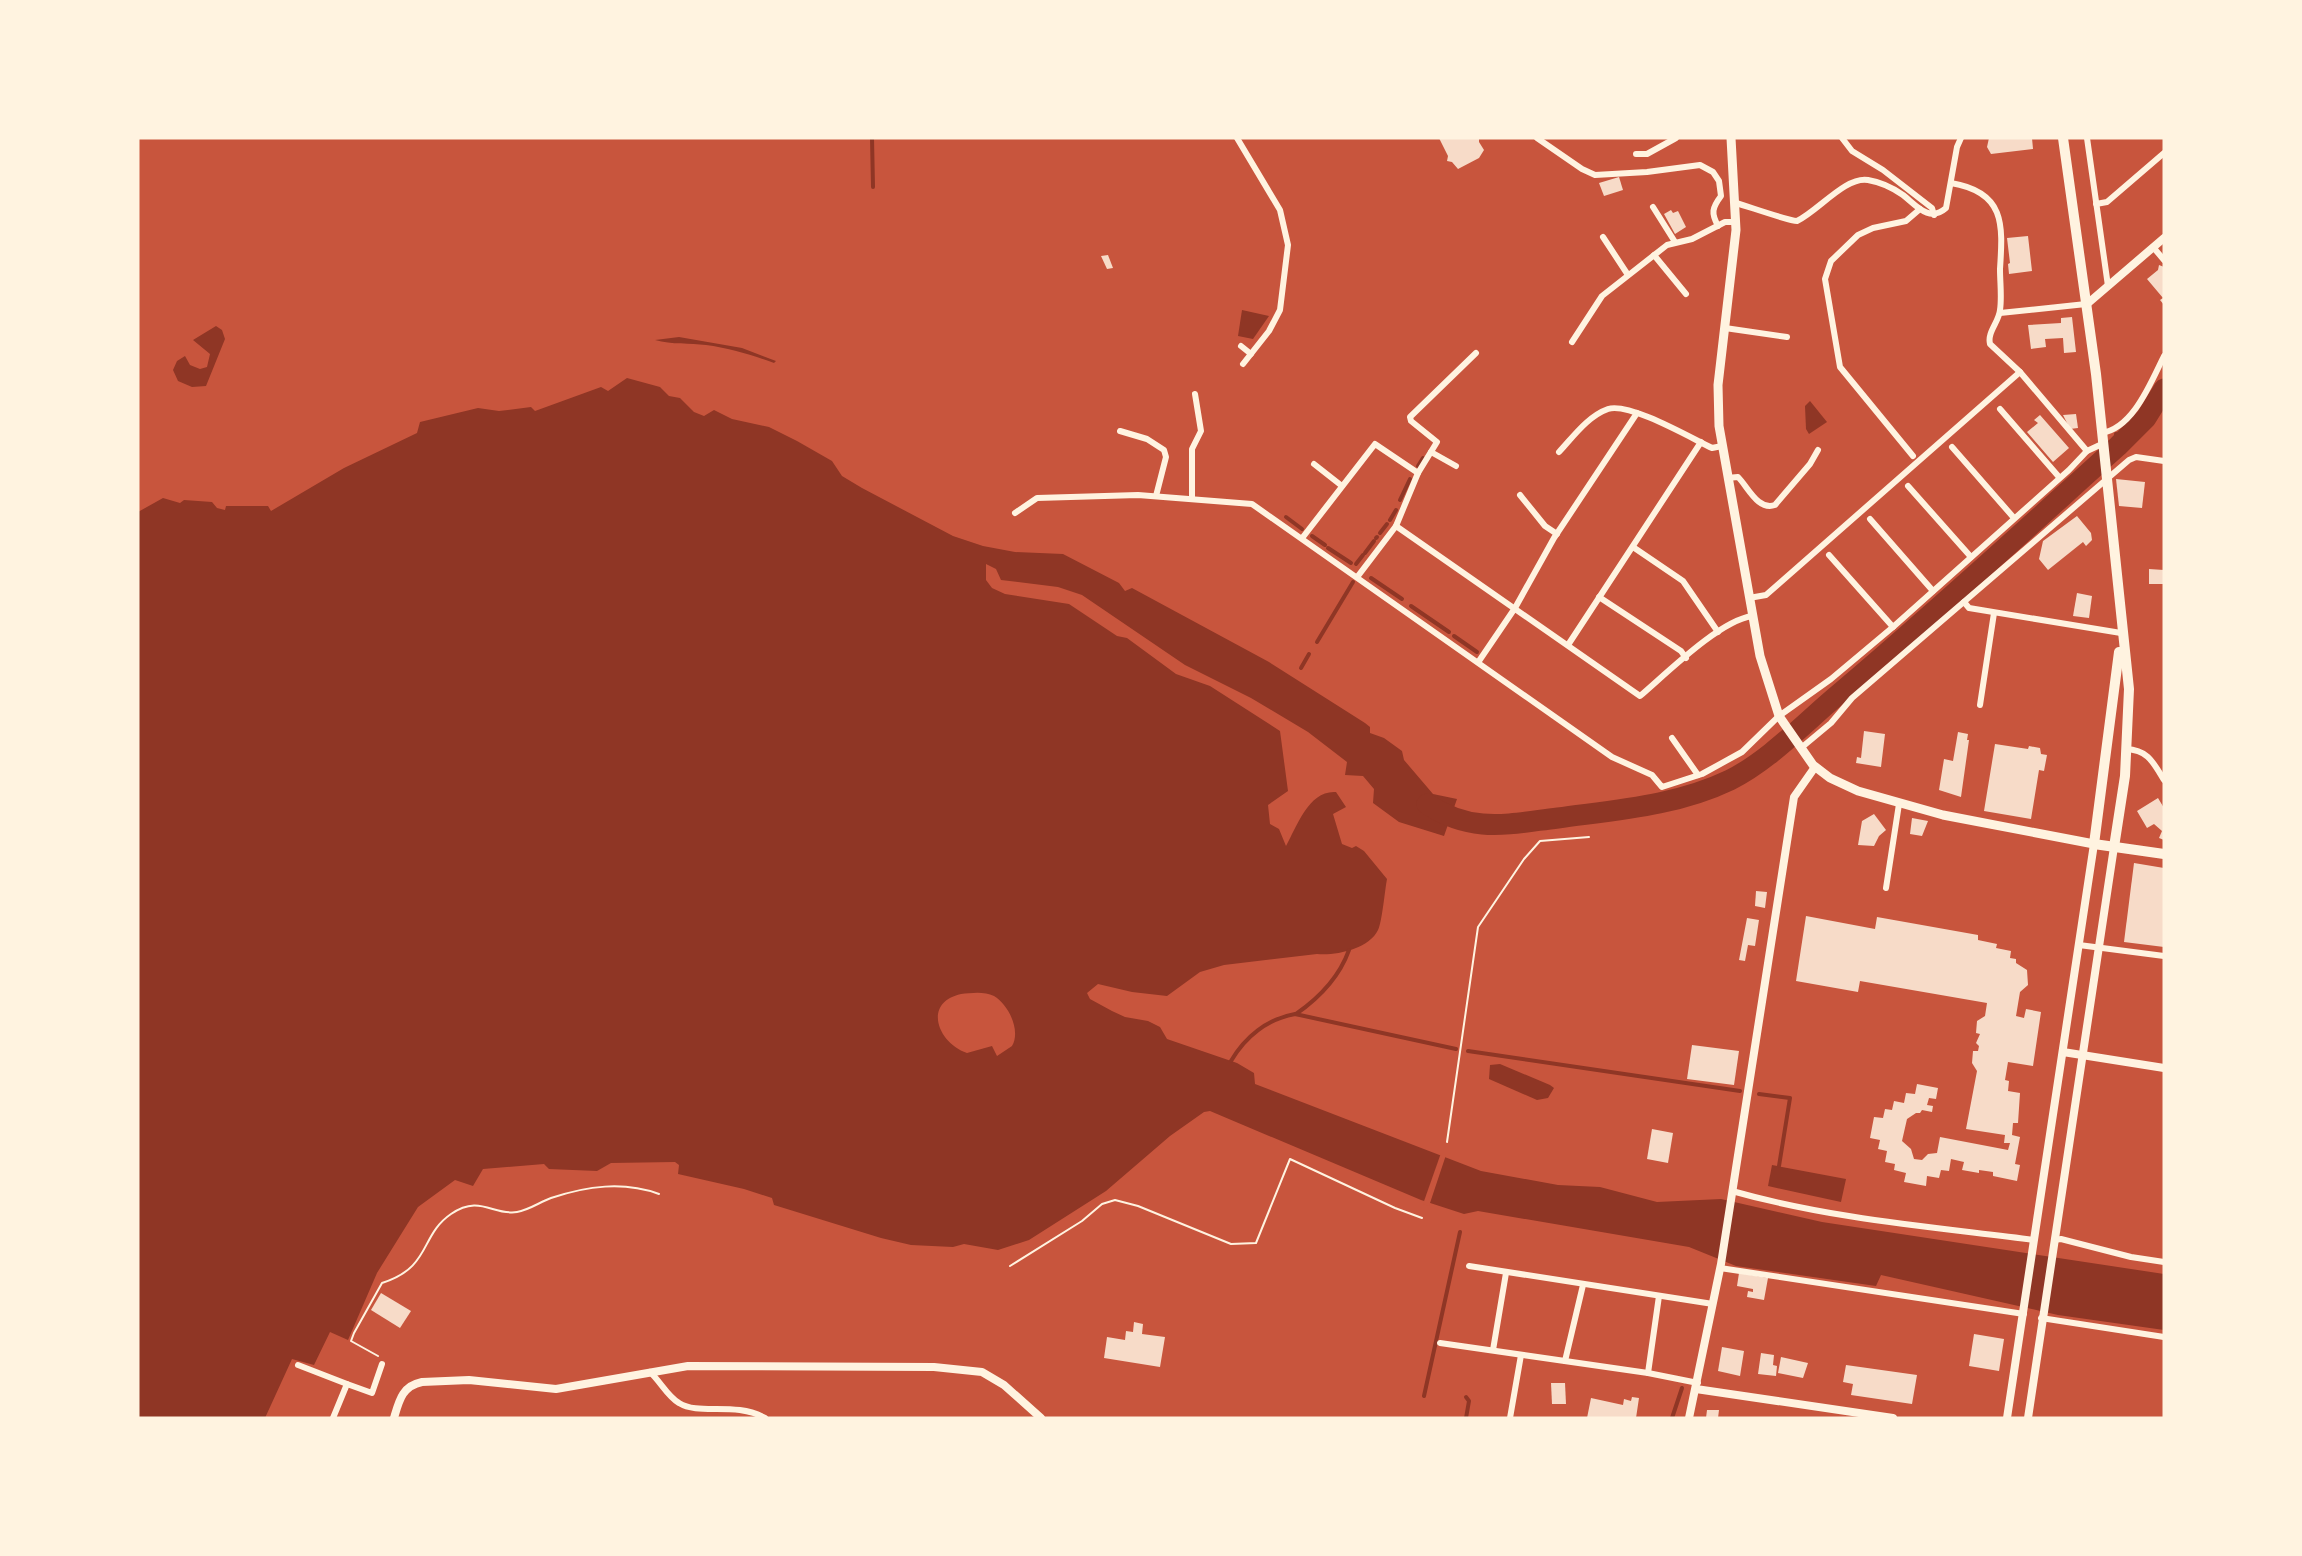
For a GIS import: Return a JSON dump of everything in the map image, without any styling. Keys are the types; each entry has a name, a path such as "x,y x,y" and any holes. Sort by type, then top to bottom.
{"main road":[{"path":"1731,138 1736,222 1718,399 1722,446 1765,677 1781,719 1815,767 1845,785 1899,804 2094,844 2164,854"},
{"path":"2063,138 2087,303 2121,633 2129,689 2126,749 2114,847"},
{"path":"2094,844 2109,748 2121,633"}],"street":[{"path":"1237,138 1280,210 1287,236 1285,287 1280,310 1269,331 1243,364"},
{"path":"1537,138 1582,169 1595,175 1647,172 1700,165 1713,172 1719,181 1721,196 1714,205 1712,213 1718,226"},
{"path":"1636,154 1647,154 1676,138"},
{"path":"1842,138 1852,151 1883,170 1932,208 1934,215"},
{"path":"1934,215 1946,208 1957,147 1961,138"},
{"path":"2087,138 2108,286"},
{"path":"2096,204 2107,202 2164,153"},
{"path":"1736,203 1787,220 1797,221 1852,183 1866,180 1894,189 1920,209 1934,215"},
{"path":"1951,183 1982,193 2000,217 2002,237 2000,313 1989,336 1990,345 2020,372 2087,451"},
{"path":"1653,207 1675,242"},
{"path":"1913,456 1840,368 1825,279 1831,261 1858,235 1873,228 1906,220 1920,209"},
{"path":"1572,342 1602,296 1654,255 1675,242 1692,239 1725,222 1736,222"},
{"path":"1603,237 1628,275"},
{"path":"2000,313 2087,303 2164,238"},
{"path":"2153,247 2164,260"},
{"path":"1654,255 1686,294"},
{"path":"1725,328 1787,337"},
{"path":"1241,346 1251,354"},
{"path":"1358,576 1396,526 1418,474 1437,442 1411,421 1410,417 1476,353"},
{"path":"1015,513 1037,498 1156,496 1252,504 1303,537 1612,757 1652,775 1661,782 1662,787 1698,776 1742,752 1893,627 2087,451 2102,441 2127,418 2164,356"},
{"path":"1749,598 1766,595 2020,372"},
{"path":"1191,499 1192,449 1201,431 1195,394"},
{"path":"1559,452 1585,424 1604,411 1617,408 1637,413 1712,447 1722,446"},
{"path":"2000,409 2059,477"},
{"path":"1479,661 1515,608 1557,534 1637,413"},
{"path":"1120,431 1148,439 1164,450 1166,458 1156,496"},
{"path":"1568,645 1701,442"},
{"path":"1303,537 1375,444 1418,474"},
{"path":"1952,447 2014,518"},
{"path":"1727,477 1738,477 1760,503 1770,507 1797,480 1818,450"},
{"path":"1431,452 1456,466"},
{"path":"1800,747 1831,723 1852,698 2106,477 2133,458 2164,461"},
{"path":"1314,464 1342,486"},
{"path":"1908,486 1971,557"},
{"path":"1520,495 1545,526 1557,534"},
{"path":"1870,519 1933,591"},
{"path":"1396,526 1640,696 1718,632 1743,617 1752,616"},
{"path":"1633,547 1683,581 1718,632"},
{"path":"1829,555 1893,627"},
{"path":"1599,597 1681,651 1686,658"},
{"path":"1964,602 1969,609 2121,633"},
{"path":"1980,705 1994,612"},
{"path":"1672,738 1698,776"},
{"path":"2126,749 2148,755 2164,780"},
{"path":"1689,1418 1721,1266 1794,797 1815,767"},
{"path":"1886,888 1899,804"},
{"path":"2007,1418 2094,844"},
{"path":"2028,1418 2041,1318 2114,847"},
{"path":"2079,945 2164,956"},
{"path":"2063,1052 2164,1068"},
{"path":"1732,1195 1857,1218 2034,1240"},
{"path":"2053,1240 2061,1239 2131,1257 2164,1262"},
{"path":"1469,1266 1713,1304"},
{"path":"1721,1266 2024,1314"},
{"path":"1493,1350 1506,1273"},
{"path":"1565,1361 1583,1285"},
{"path":"1648,1373 1659,1296"},
{"path":"2041,1318 2164,1336"},
{"path":"1440,1343 1648,1373 1697,1386 1893,1418"},
{"path":"1510,1418 1521,1355"},
{"path":"298,1365 372,1393 382,1364"},
{"path":"394,1418 404,1392 415,1383 469,1380 555,1389 650,1371 688,1366 731,1365 933,1367 982,1372 1004,1385 1041,1418"},
{"path":"650,1371 676,1402 689,1408 729,1407 754,1412 765,1418"},
{"path":"333,1418 347,1384"}],"path":[{"path":"1447,1142 1478,927 1524,859 1540,841 1589,837"},
{"path":"1010,1266 1082,1221 1102,1204 1115,1200 1138,1206 1231,1244 1256,1243 1290,1159 1422,1218"},
{"path":"382,1364 384,1359 351,1341 354,1333 382,1283 396,1279 417,1264 440,1226 452,1214 473,1205 486,1205 509,1213 520,1212 565,1194 601,1186 640,1187 659,1194"}],"shaded area":[{"path":"1242,310 1269,316 1253,339 1238,336"},
{"path":"216,326 222,330 225,339 206,386 192,387 178,381 173,370 177,361 185,356 190,365 200,369 207,367 210,354 193,340"},
{"path":"679,337 742,348 776,361 774,363 715,346 655,340"},
{"path":"627,378 660,387 669,396 680,398 694,412 704,416 714,410 732,419 769,427 797,441 832,461 842,476 953,536 983,546 1015,552 1063,554 1119,583 1125,591 1132,588 1269,662 1365,723 1370,727 1370,733 1384,738 1402,751 1404,760 1433,794 1457,799 1444,836 1399,822 1373,803 1374,789 1363,776 1345,775 1347,762 1308,732 1251,698 1185,665 1082,595 1058,587 1001,580 996,569 986,564 986,580 992,588 1005,594 1069,604 1117,636 1127,638 1176,674 1210,686 1280,731 1288,791 1268,805 1270,824 1279,829 1286,846 1311,803 1327,793 1336,792 1346,807 1333,814 1342,844 1352,848 1356,846 1364,851 1387,879 1378,930 1374,937 1351,950 1333,954 1224,965 1200,972 1167,996 1132,992 1098,984 1087,993 1090,999 1125,1017 1148,1021 1160,1027 1167,1039 1237,1063 1254,1073 1255,1084 1481,1171 1558,1185 1600,1187 1657,1202 1721,1199 1822,1222 2164,1274 2164,1330 2058,1315 1881,1275 1876,1286 1736,1266 1689,1247 1478,1211 1464,1214 1421,1200 1210,1111 1204,1112 1170,1136 1106,1191 1029,1240 998,1250 964,1244 953,1247 911,1245 881,1238 774,1205 772,1198 744,1189 678,1174 679,1165 675,1162 611,1163 597,1171 549,1169 544,1164 483,1169 473,1186 455,1180 418,1207 377,1273 348,1340 330,1332 314,1365 292,1359 265,1418 138,1418 138,512 163,498 180,503 184,500 212,502 217,508 225,510 226,506 268,506 271,511 344,468 417,433 420,422 478,408 499,411 531,407 535,411 601,387 608,391","holes":["961,994 990,994 999,1000 1009,1012 1014,1026 1012,1046 997,1056 992,1046 967,1053 948,1041 938,1023 938,1014 941,1006 949,999"]},
{"path":"1810,401 1827,422 1809,434 1806,429 1805,406"},
{"path":"1500,1064 1554,1088 1548,1098 1537,1100 1489,1079 1490,1065"},
{"path":"1772,1165 1846,1179 1841,1202 1768,1186"}],"pier":[{"path":"1441,1153 1446,1155 1429,1206 1423,1204"}],"building":[{"path":"1439,138 1479,138 1484,150 1479,158 1458,169 1452,162 1447,161 1448,156"},
{"path":"1989,138 2032,138 2033,149 1991,154 1987,147"},
{"path":"1619,177 1623,190 1604,196 1599,183"},
{"path":"1671,210 1673,213 1678,211 1686,227 1675,234 1664,214"},
{"path":"2028,236 2032,271 2009,274 2007,238"},
{"path":"1108,255 1113,268 1107,269 1101,256"},
{"path":"2159,265 2164,267 2164,305 2160,300 2163,298 2147,279 2158,270"},
{"path":"2072,317 2076,352 2064,353 2063,338 2045,339 2046,347 2031,349 2028,325 2061,323 2061,318"},
{"path":"2076,414 2078,428 2070,429 2063,415"},
{"path":"2040,415 2069,448 2053,462 2027,432 2038,423 2034,420"},
{"path":"2116,479 2145,482 2142,508 2119,506"},
{"path":"2077,516 2091,533 2092,540 2086,546 2083,542 2048,570 2039,559 2043,541"},
{"path":"2149,569 2164,570 2164,584 2149,584"},
{"path":"2077,593 2092,596 2089,618 2073,616"},
{"path":"1864,731 1885,734 1881,767 1856,763 1857,757 1861,758"},
{"path":"1958,732 1968,734 1967,740 1969,740 1961,797 1939,790 1944,759 1953,761"},
{"path":"1995,744 2028,749 2029,746 2040,748 2041,754 2047,755 2044,771 2039,770 2031,819 1984,811"},
{"path":"2158,798 2164,808 2164,840 2159,838 2162,831 2154,824 2147,828 2137,811"},
{"path":"1874,814 1886,830 1879,836 1874,846 1858,845 1862,821"},
{"path":"1912,818 1928,821 1922,836 1910,834"},
{"path":"2134,863 2164,868 2164,947 2124,942"},
{"path":"1756,891 1767,892 1765,908 1755,906"},
{"path":"1806,916 1875,929 1877,917 1978,935 1978,940 1997,944 1996,948 2011,951 2010,958 2016,959 2016,963 2027,970 2028,985 2020,992 2016,1016 2024,1018 2026,1009 2041,1012 2033,1066 2008,1062 2005,1080 2009,1081 2008,1091 2020,1093 2018,1123 2013,1123 2012,1135 2020,1137 2015,1164 2020,1165 2017,1181 1993,1176 1993,1172 1979,1170 1979,1173 1962,1170 1964,1162 1951,1159 1949,1171 1941,1170 1939,1178 1927,1176 1926,1186 1904,1182 1906,1173 1894,1170 1895,1164 1885,1162 1887,1151 1878,1149 1880,1140 1870,1138 1874,1117 1883,1118 1885,1109 1892,1110 1894,1101 1904,1103 1906,1093 1915,1094 1917,1084 1938,1088 1936,1099 1929,1098 1927,1105 1933,1106 1932,1112 1922,1110 1907,1119 1902,1141 1911,1149 1914,1159 1922,1160 1928,1154 1937,1153 1940,1137 2008,1150 2010,1143 2004,1143 2005,1135 1966,1129 1977,1071 1972,1063 1973,1051 1978,1051 1979,1046 1976,1043 1980,1034 1976,1033 1977,1021 1985,1016 1987,1003 1860,981 1858,992 1796,981"},
{"path":"1747,918 1759,920 1755,946 1748,945 1745,961 1739,960"},
{"path":"1692,1045 1739,1051 1734,1085 1687,1079"},
{"path":"1652,1129 1673,1133 1668,1163 1647,1159"},
{"path":"1739,1273 1768,1278 1764,1300 1747,1297 1748,1291 1753,1292 1753,1289 1737,1286"},
{"path":"381,1293 411,1311 400,1328 371,1310"},
{"path":"1134,1322 1143,1324 1142,1334 1165,1337 1160,1367 1104,1358 1107,1337 1125,1340 1126,1331 1133,1332"},
{"path":"1974,1334 2004,1339 1999,1371 1969,1366"},
{"path":"1722,1347 1744,1351 1740,1376 1718,1371"},
{"path":"1761,1353 1774,1355 1773,1365 1777,1366 1776,1376 1758,1374"},
{"path":"1781,1357 1808,1363 1803,1378 1778,1373"},
{"path":"1846,1365 1917,1375 1912,1404 1851,1395 1853,1384 1843,1382"},
{"path":"1551,1383 1565,1383 1566,1404 1552,1404"},
{"path":"1632,1397 1639,1398 1636,1418 1587,1418 1591,1398 1623,1405 1624,1399 1631,1401"},
{"path":"1707,1410 1719,1410 1718,1418 1706,1418"}],"waterway":[{"path":"872,138 873,187"},
{"path":"1427,804 1460,820 1491,824 1522,823 1667,801 1709,789 1745,772 1787,740 1911,632 2118,446 2146,418 2164,389"},
{"path":"2116,434 2118,446"},
{"path":"1418,466 1423,458"},
{"path":"1400,500 1410,479"},
{"path":"1390,520 1396,510"},
{"path":"1286,517 1302,529"},
{"path":"1380,533 1387,524"},
{"path":"1312,536 1325,545"},
{"path":"1365,553 1374,541"},
{"path":"1328,548 1351,563"},
{"path":"1356,564 1363,555"},
{"path":"1371,578 1402,599"},
{"path":"1317,642 1353,582"},
{"path":"1411,606 1449,632"},
{"path":"1454,636 1477,652"},
{"path":"1301,668 1309,654"},
{"path":"1296,1014 1313,1001 1334,978 1349,950"},
{"path":"1231,1061 1243,1044 1258,1030 1275,1020 1295,1014 1456,1049"},
{"path":"1468,1051 1740,1091"},
{"path":"1759,1094 1790,1098 1779,1166"},
{"path":"1424,1396 1460,1232"},
{"path":"1672,1418 1682,1388"},
{"path":"1466,1397 1469,1401 1466,1418"}]}
